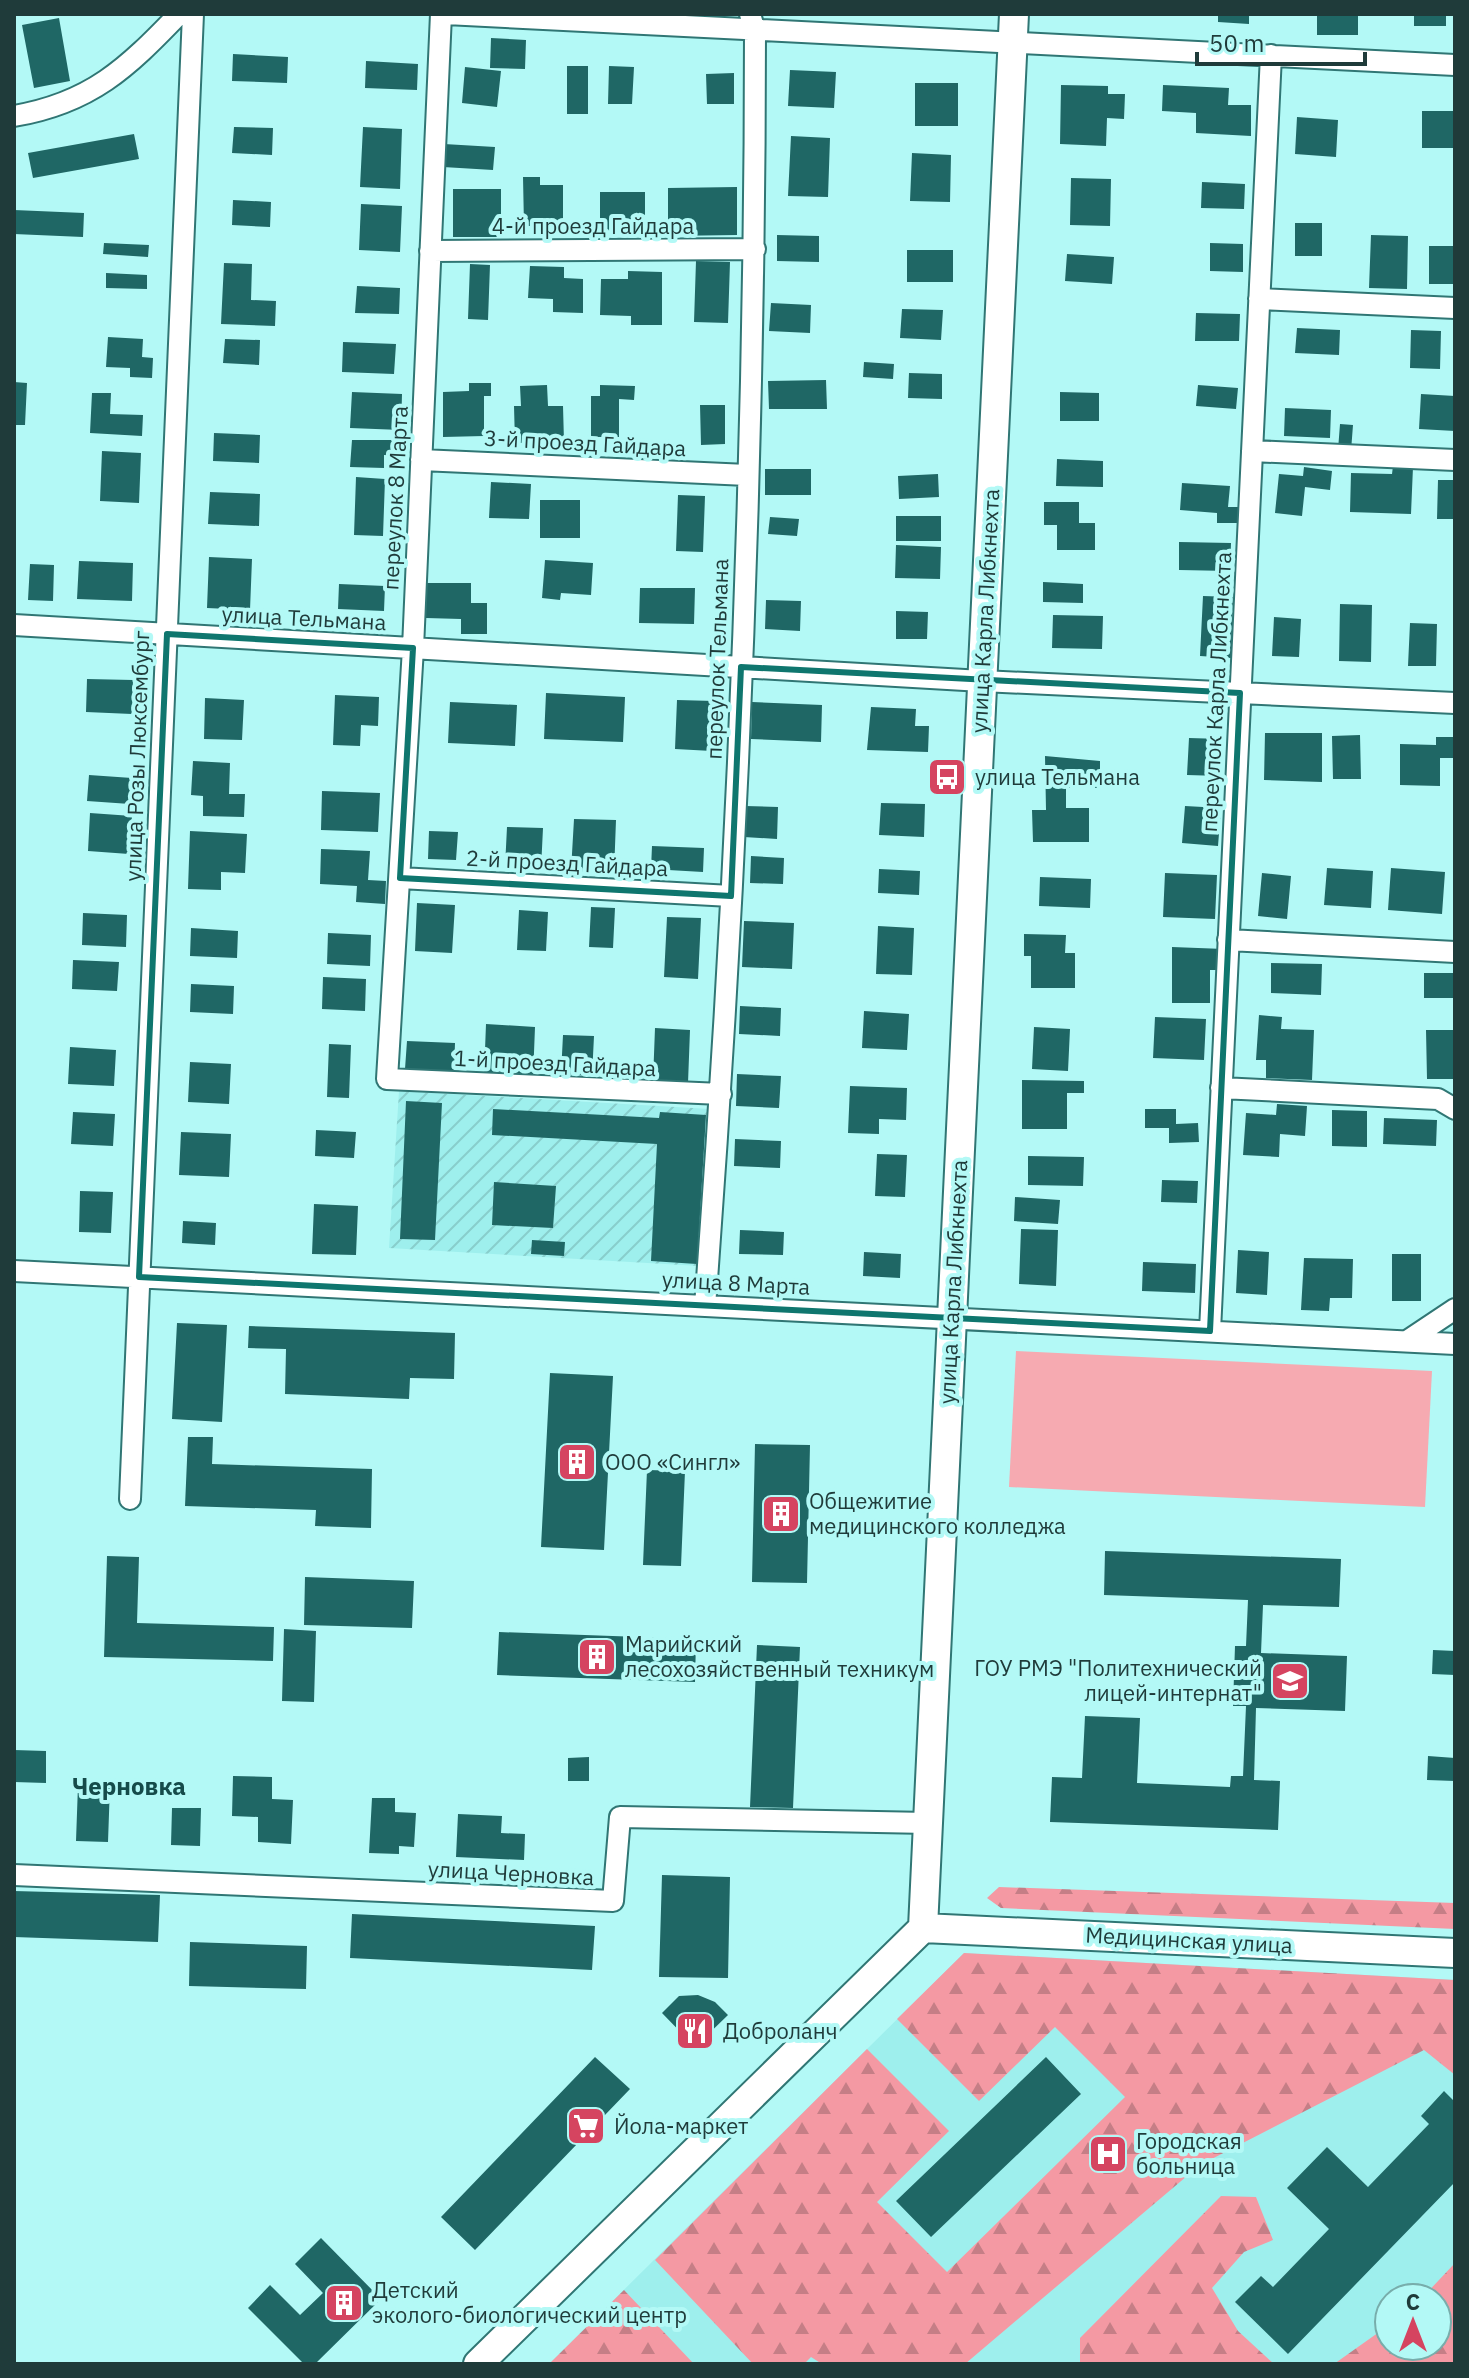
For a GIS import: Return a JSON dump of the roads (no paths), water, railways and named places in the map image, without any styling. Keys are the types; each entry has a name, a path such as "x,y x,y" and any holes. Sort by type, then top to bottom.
{"main road":[{"name":"улица Карла Либкнехта","path":"923,1928 1014,14"},
{"name":"Медицинская улица","path":"923,1928 1455,1953"},
{"path":"478,2364 923,1928"}],"street":[{"path":"14,116 83,97 130,64 179,14"},
{"name":"улица Розы Люксембург","path":"130,1499 193,14"},
{"path":"444,14 753,22 1012,42 1455,65"},
{"name":"переулок 8 Марта","path":"387,1079 413,648 430,251 444,14"},
{"name":"переулок Тельмана","path":"705,1306 721,1094 741,667 755,249 753,22"},
{"name":"переулок Карла Либкнехта","path":"1210,1331 1271,55"},
{"name":"4-й проезд Гайдара","path":"430,251 755,249"},
{"path":"1259,299 1455,308"},
{"path":"1252,451 1455,460"},
{"name":"3-й проезд Гайдара","path":"421,460 747,475"},
{"name":"улица Тельмана","path":"14,625 982,681 1455,703"},
{"name":"2-й проезд Гайдара","path":"400,878 731,896"},
{"path":"1228,940 1455,952"},
{"name":"1-й проезд Гайдара","path":"387,1079 721,1094"},
{"path":"1221,1088 1438,1099 1455,1109"},
{"name":"улица 8 Марта","path":"14,1271 1455,1344"},
{"path":"1407,1341 1455,1309"},
{"name":"улица Черновка","path":"14,1875 613,1901 620,1817 928,1823"}],"place":[{"name":"улица Тельмана","path":"947,777"},
{"name":"ООО «Сингл»","path":"577,1462"},
{"name":"Общежитие медицинского колледжа","path":"781,1514"},
{"name":"Марийский лесохозяйственный техникум","path":"597,1657"},
{"name":"ГОУ РМЭ \"Политехнический лицей-интернат\"","path":"1290,1681"},
{"name":"Доброланч","path":"695,2031"},
{"name":"Йола-маркет","path":"586,2126"},
{"name":"Городская больница","path":"1108,2154"},
{"name":"Детский эколого-биологический центр","path":"344,2303"}],"district":[{"name":"Черновка","path":"129,1787"}]}
